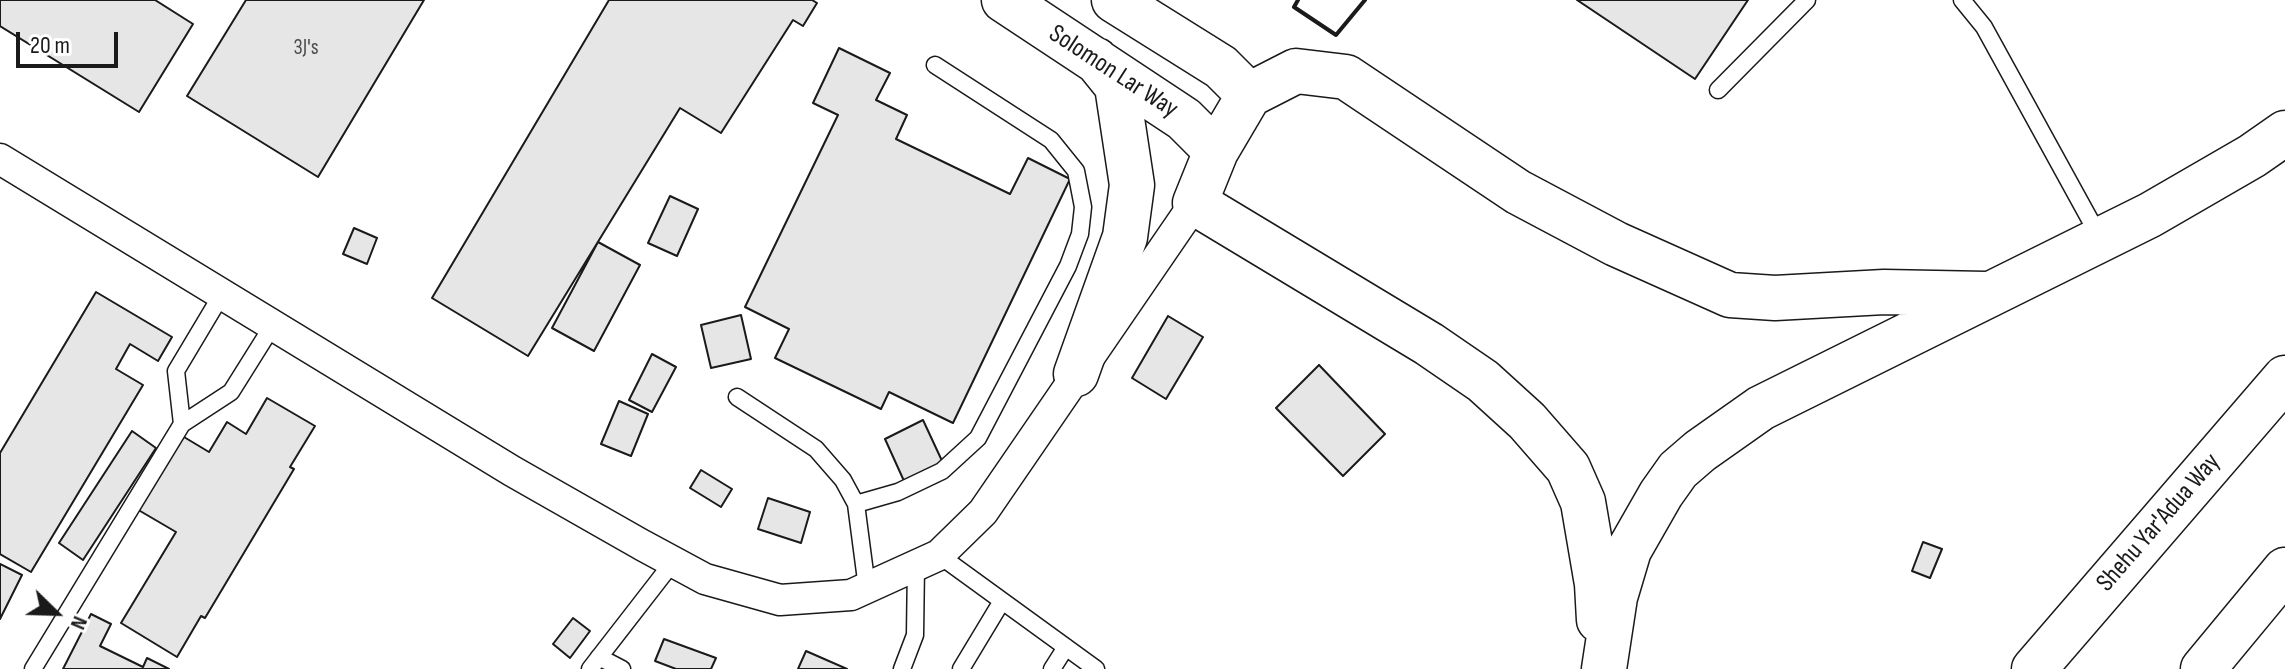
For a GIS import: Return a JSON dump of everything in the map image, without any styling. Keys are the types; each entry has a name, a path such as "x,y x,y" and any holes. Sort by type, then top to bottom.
{"main road":[{"name":"Solomon Lar Way","path":"1004,0 1184,119 1216,151"},
{"path":"1114,0 1235,81"},
{"path":"1076,374 1125,237 1132,185 1117,86 1096,60"},
{"path":"1184,119 1235,81 1296,71 1346,77 1518,192 1616,244 1730,295 1775,298 1884,292 1991,294"},
{"path":"1235,81 1216,151 1195,203 1311,271 1483,381 1527,421 1568,468 1583,502 1597,584 1602,669"},
{"path":"1602,669 1615,597 1629,550 1678,470 1761,408 2101,240 2252,156 2285,133"},
{"name":"Shehu Yar'Adua Way","path":"2034,669 2285,378"},
{"path":"2203,669 2285,570"}],"street":[{"path":"0,159 512,471 705,579 780,600 851,595 928,560 983,512 1195,203"}],"lane":[{"path":"1718,90 1807,0"},
{"path":"1962,0 1984,27 2101,240"},
{"path":"856,504 898,492 942,471 978,438 1068,266 1080,234 1083,207 1076,171 1051,140 935,65"},
{"path":"182,424 176,371 222,294"},
{"path":"33,669 182,424 231,392 273,325"},
{"path":"737,397 816,449 843,480 856,504 867,588"},
{"path":"902,669 915,635 928,560 1002,601 1096,669"},
{"path":"622,669 595,663 673,562"},
{"path":"961,669 1002,601"},
{"path":"1052,669 1066,647"}],"building":[{"path":"0,0 155,0 193,24 139,112 0,26"},
{"path":"246,0 424,0 318,177 187,96"},
{"path":"609,0 812,0 817,3 803,26 793,20 721,133 680,108 528,356 432,298"},
{"path":"1577,0 1748,0 1695,79"},
{"path":"839,48 890,73 876,100 907,115 896,139 1010,194 1028,158 1070,179 953,423 889,392 881,409 775,358 789,329 745,307 838,115 813,103"},
{"path":"670,196 698,209 677,256 648,243"},
{"path":"354,228 377,238 367,264 343,254"},
{"path":"598,242 640,265 594,351 552,328"},
{"path":"96,292 172,337 158,361 130,344 116,369 143,385 31,572 0,554 0,453"},
{"path":"741,315 751,359 711,368 701,325"},
{"path":"1168,316 1203,337 1166,399 1132,378"},
{"path":"652,354 676,367 652,412 629,400"},
{"path":"1319,365 1385,434 1343,476 1276,408"},
{"path":"267,398 315,426 290,467 294,469 205,618 201,616 177,657 121,623 176,532 135,508 179,434 209,452 227,422 246,434"},
{"path":"619,401 648,414 631,456 601,444"},
{"path":"923,420 943,463 904,481 885,439"},
{"path":"132,431 156,448 83,560 59,543"},
{"path":"701,470 732,489 721,507 690,488"},
{"path":"768,498 810,512 801,543 758,529"},
{"path":"1923,542 1942,549 1930,578 1912,571"},
{"path":"0,564 22,575 0,619"},
{"path":"91,614 111,624 100,646 143,667 147,658 169,669 63,669"},
{"path":"573,618 590,631 570,658 553,644"},
{"path":"664,639 716,658 711,669 676,669 655,661"},
{"path":"806,651 847,669 798,669"}],"wall":[{"path":"1298,0 1294,7 1336,35 1365,0"}]}
